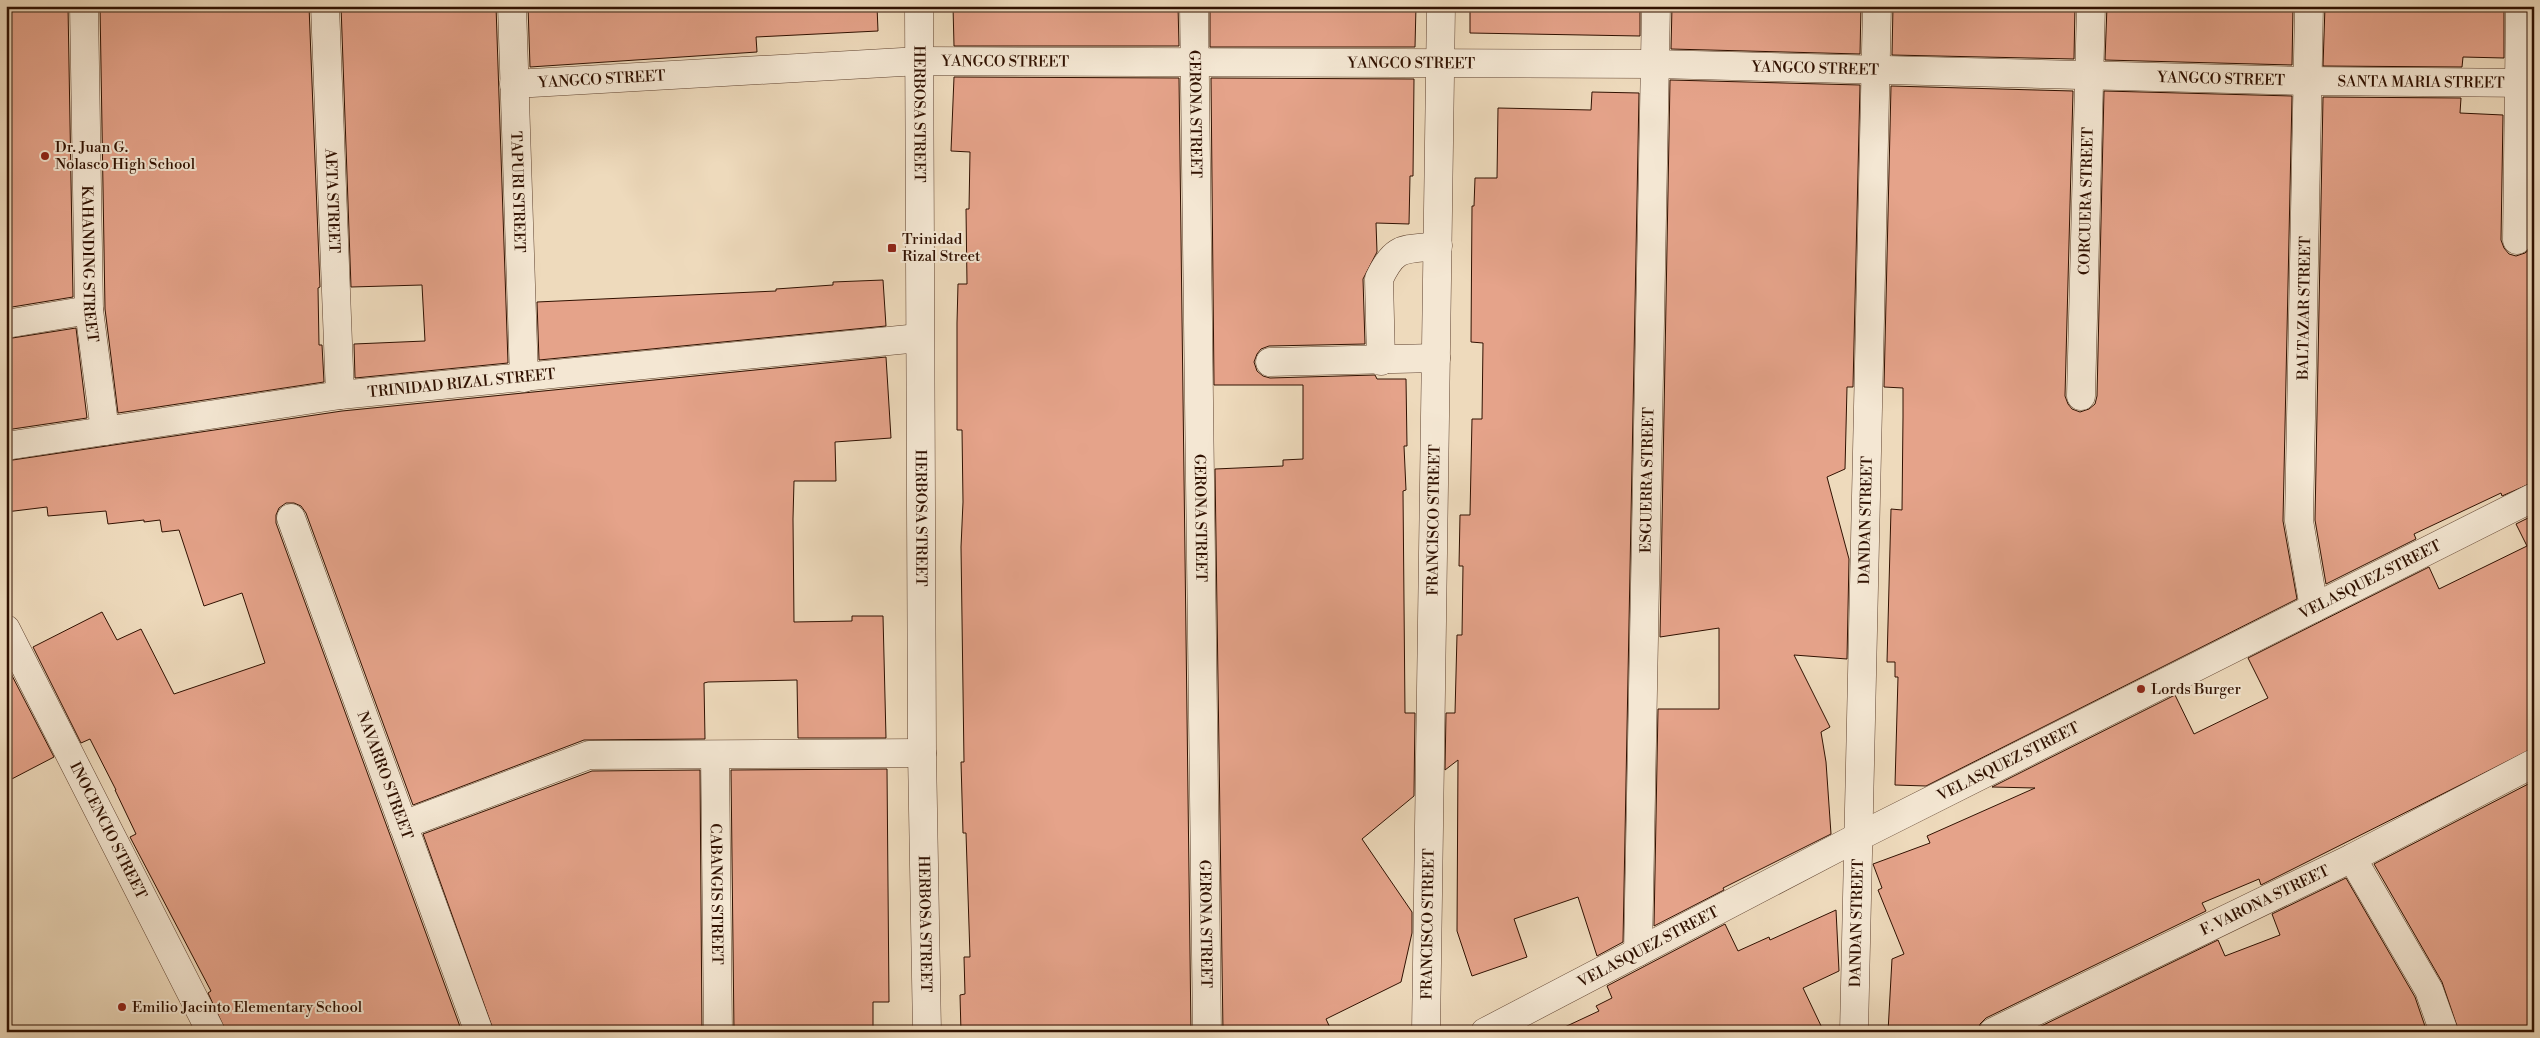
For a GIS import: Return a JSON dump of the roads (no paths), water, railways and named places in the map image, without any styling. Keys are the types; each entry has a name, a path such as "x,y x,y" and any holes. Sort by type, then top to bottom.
{"street":[{"name":"KAHANDING STREET","path":"84,6 90,310 105,431"},
{"name":"AETA STREET","path":"325,6 340,395"},
{"name":"TAPURI STREET","path":"512,6 524,378"},
{"name":"HERBOSA STREET","path":"919,6 922,752 927,1032"},
{"name":"GERONA STREET","path":"1194,6 1207,1032"},
{"name":"FRANCISCO STREET","path":"1426,1032 1441,6"},
{"name":"ESGUERRA STREET","path":"1638,952 1656,6"},
{"name":"DANDAN STREET","path":"1854,1032 1856,838 1877,6"},
{"name":"CORCUERA STREET","path":"2081,396 2091,74 2091,6"},
{"name":"BALTAZAR STREET","path":"2309,6 2299,521 2314,608"},
{"path":"2517,240 2526,83 2520,6"},
{"name":"YANGCO STREET","path":"514,84 920,61 1655,64 2308,81"},
{"name":"SANTA MARIA STREET","path":"2308,81 2526,83"},
{"path":"1382,361 1379,279 1384,268 1389,258 1404,250 1438,246"},
{"path":"6,324 90,310"},
{"name":"TRINIDAD RIZAL STREET","path":"6,446 340,395 919,338"},
{"path":"1270,362 1382,361 1436,358"},
{"name":"VELASQUEZ STREET","path":"1485,1032 1856,838 2534,497"},
{"name":"NAVARRO STREET","path":"291,518 479,1032"},
{"name":"INOCENCIO STREET","path":"6,629 211,1032"},
{"path":"403,825 589,755 922,752"},
{"name":"CABANGIS STREET","path":"715,755 718,1032"},
{"name":"F. VARONA STREET","path":"1993,1032 2352,858 2534,762"},
{"path":"2352,858 2429,990 2444,1032"}],"place":[{"name":"Dr. Juan G. Nolasco High School","path":"45,156"},
{"name":"Trinidad Rizal Street","path":"892,248"},
{"name":"Lords Burger","path":"2141,689"},
{"name":"Emilio Jacinto Elementary School","path":"122,1007"}]}
